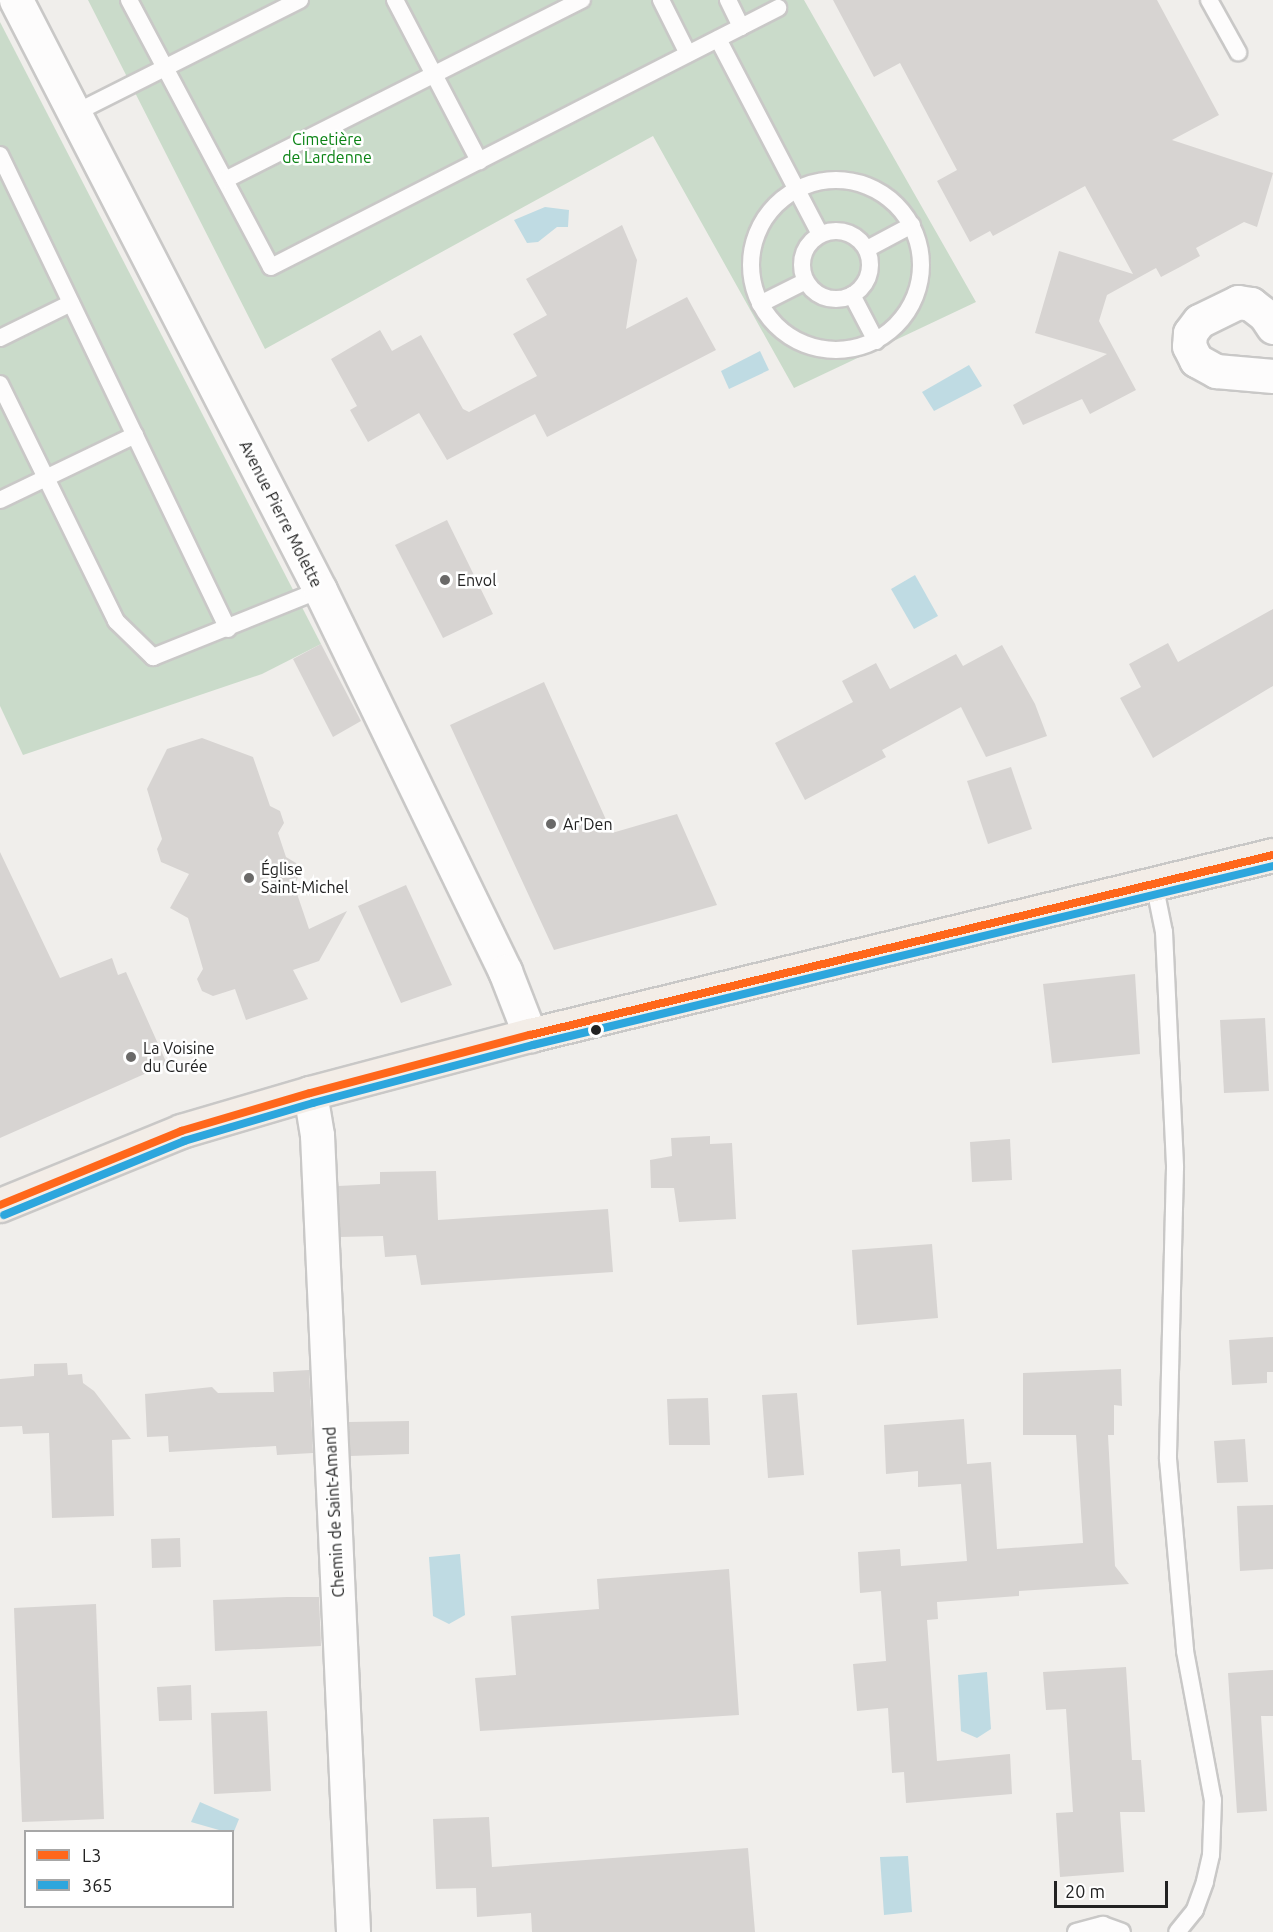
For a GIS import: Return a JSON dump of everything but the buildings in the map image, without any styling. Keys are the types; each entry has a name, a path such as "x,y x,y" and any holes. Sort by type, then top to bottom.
{"main road":[{"path":"0,1205 181,1131 310,1093 530,1035 1273,855"}],"street":[{"name":"Avenue Pierre Molette","path":"16,0 320,590 505,971 530,1035"},
{"path":"1273,327 1265,315 1251,304 1238,302 1198,321 1190,333 1189,346 1196,360 1216,371 1273,376"},
{"name":"Chemin de Saint-Amand","path":"310,1093 318,1146 353,1932"}],"lane":[{"path":"129,0 271,267 778,8"},
{"path":"75,113 300,0"},
{"path":"395,0 479,161"},
{"path":"225,180 582,0"},
{"path":"661,0 688,54"},
{"path":"728,0 741,27"},
{"path":"1209,0 1238,52"},
{"path":"718,39 820,234"},
{"path":"2,165 228,629"},
{"path":"817,181 861,183 891,200 912,225 920,246 918,290 909,310 876,340 855,349 811,347 773,323 760,304 750,261 754,239 763,219 796,189 817,181"},
{"path":"867,249 912,225"},
{"path":"847,232 867,249 870,275 852,295 826,298 806,281 803,254 820,234 847,232"},
{"path":"760,304 806,281"},
{"path":"852,295 876,340"},
{"path":"0,338 71,303"},
{"path":"0,384 116,621 153,657 228,629 320,590"},
{"path":"0,500 135,435"},
{"path":"1154,883 1164,932 1175,1168 1168,1459 1185,1651 1213,1800 1211,1855 1205,1882 1195,1910 1177,1932"},
{"path":"1076,1932 1103,1925 1122,1932"}],"green space":[{"name":"Cimetière de Lardenne","path":"88,0 804,0 976,302 794,388 653,136 265,349"},
{"path":"0,22 321,644 262,674 23,755 0,706"}],"water":[{"path":"545,207 569,210 568,227 557,227 538,242 527,243 514,220"},
{"path":"760,351 769,370 729,389 721,371"},
{"path":"969,365 982,386 934,411 922,392"},
{"path":"915,575 938,616 914,629 891,589"},
{"path":"460,1554 465,1615 449,1624 433,1616 429,1557"},
{"path":"987,1672 991,1729 977,1738 961,1731 958,1675"},
{"path":"200,1802 239,1819 234,1832 191,1822"},
{"path":"908,1856 912,1912 884,1915 880,1857"}],"transit line":[{"name":"L3","path":"0,1205 181,1131 310,1093 530,1035 1273,855"},
{"name":"365","path":"4,1215 184,1141 313,1103 533,1045 1273,866"}],"place":[{"name":"Envol","path":"445,580"},
{"name":"Ar'Den","path":"551,824"},
{"name":"Église Saint-Michel","path":"249,878"},
{"name":"La Voisine du Curée","path":"131,1057"}]}
